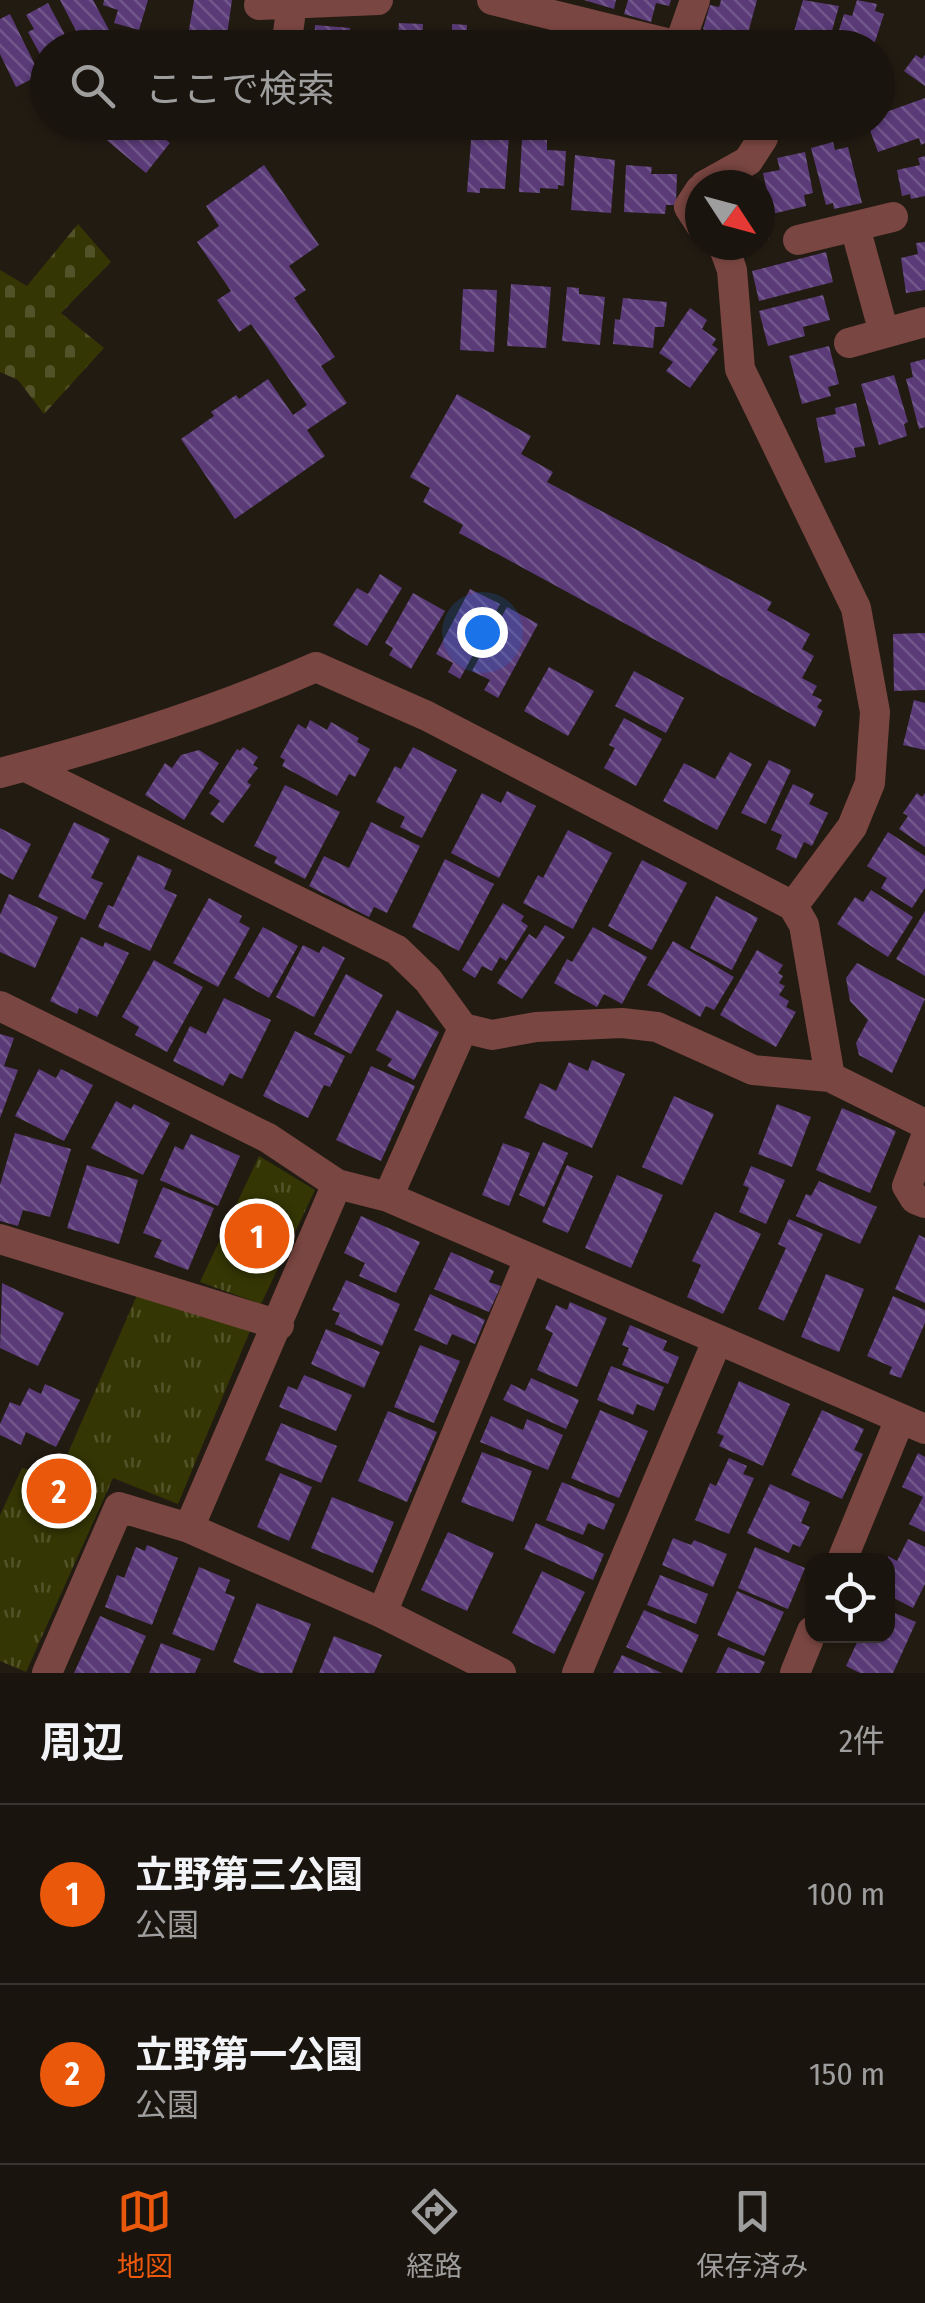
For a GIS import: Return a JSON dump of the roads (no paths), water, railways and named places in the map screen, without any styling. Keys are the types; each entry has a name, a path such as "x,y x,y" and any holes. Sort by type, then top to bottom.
{"street":[{"path":"259,4 378,0"},
{"path":"492,0 614,30"},
{"path":"685,30 695,0"},
{"path":"288,30 292,3"},
{"path":"733,170 748,161 762,140"},
{"path":"798,240 893,217"},
{"path":"855,227 884,333"},
{"path":"728,260 740,368 856,608 874,712 870,783 852,828 792,906"},
{"path":"849,343 925,322"},
{"path":"13,770 250,696 316,667 426,716 792,906 804,925 830,1077"},
{"path":"13,770 397,950 428,980 463,1028 492,1036 536,1027 622,1023 657,1027 753,1070 830,1077 925,1124"},
{"path":"0,1006 268,1138 337,1184 388,1196 912,1424 846,1553"},
{"path":"388,1196 463,1028"},
{"path":"925,1138 906,1186 915,1199 925,1203"},
{"path":"189,1528 337,1184"},
{"path":"0,1239 279,1325"},
{"path":"382,1614 528,1259"},
{"path":"577,1673 718,1342"},
{"path":"47,1673 119,1506 189,1528 382,1614 494,1672"},
{"path":"795,1673 807,1643"}],"place":[{"name":"立野第三公園","path":"257,1236"},
{"name":"立野第一公園","path":"59,1491"}]}
